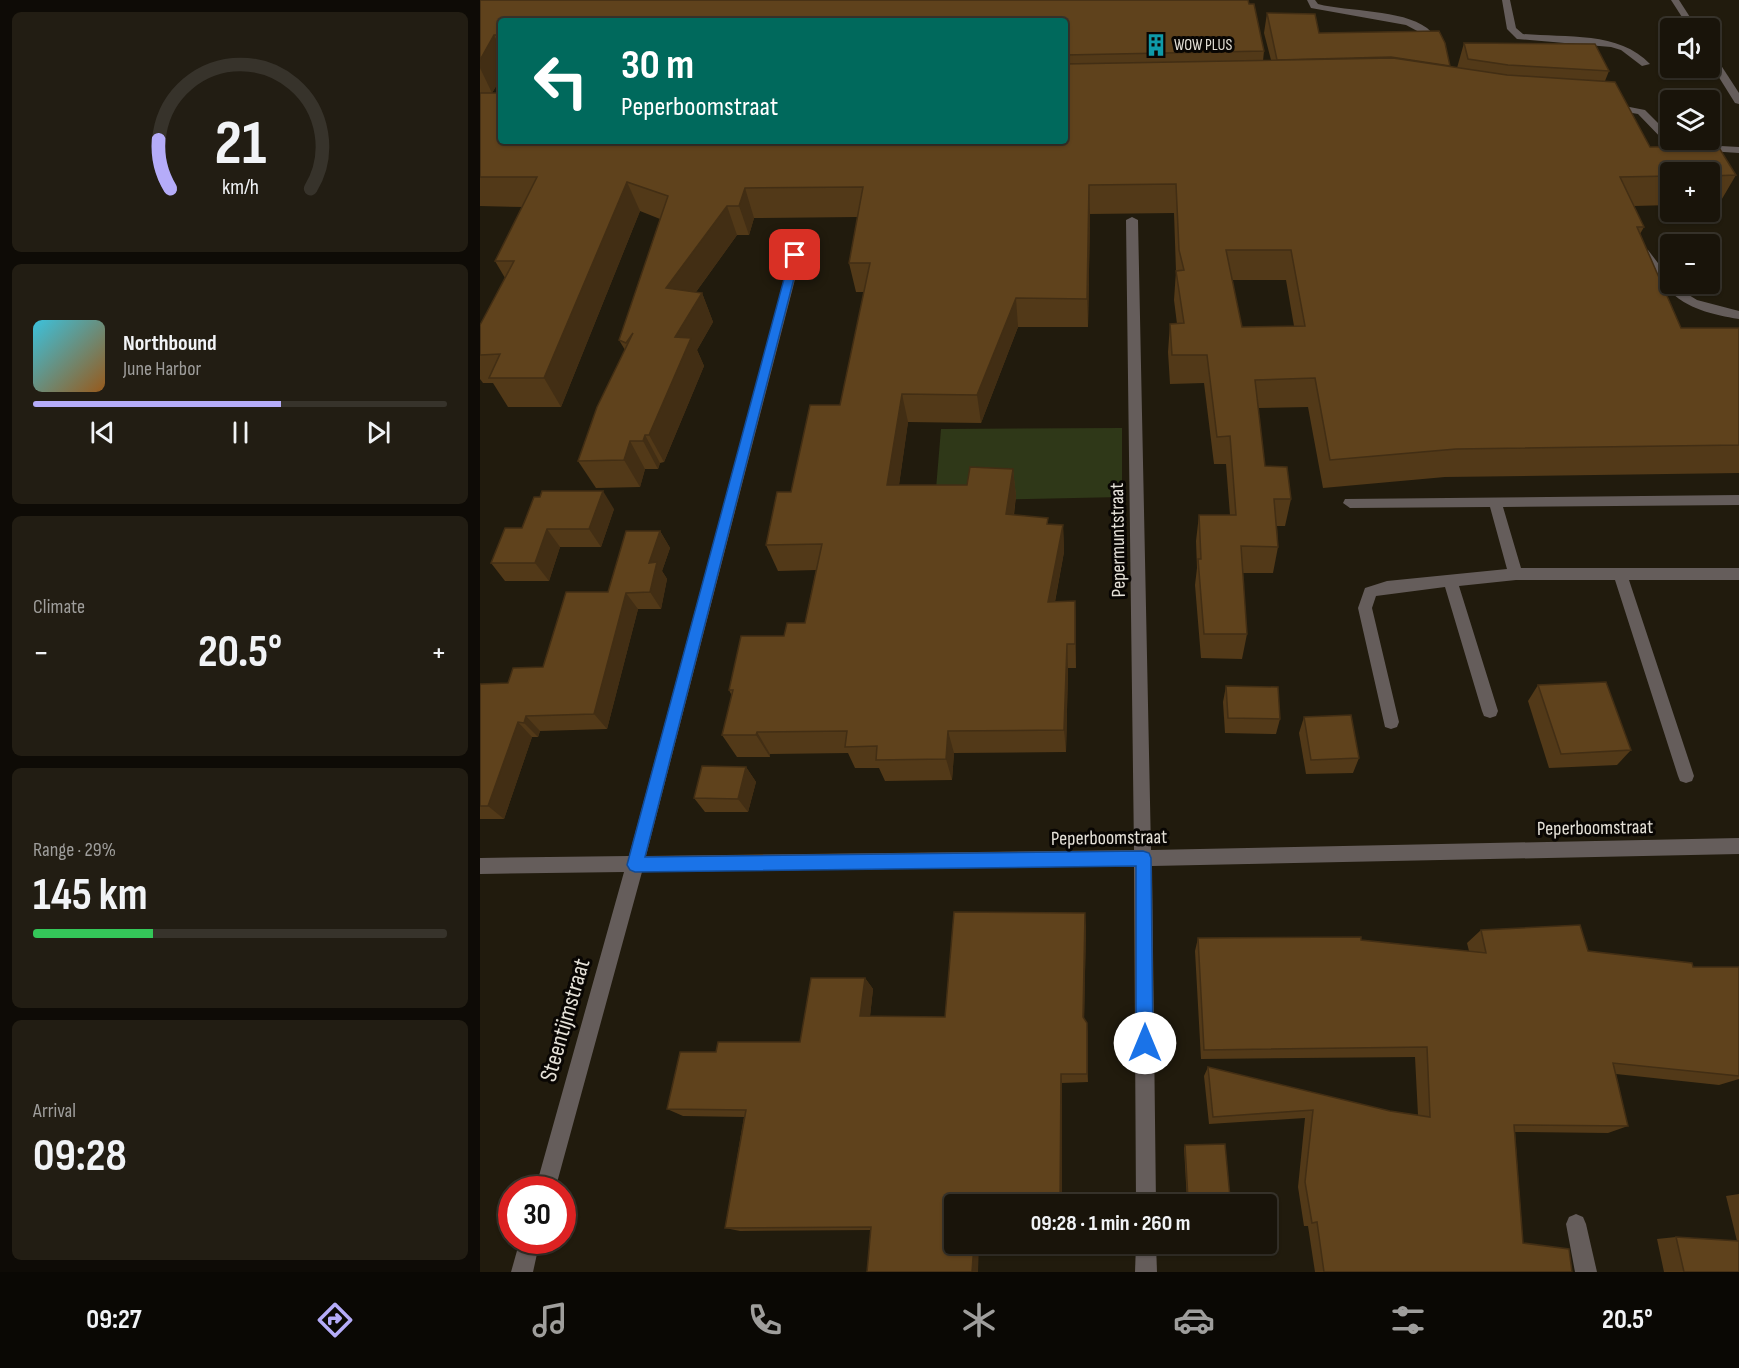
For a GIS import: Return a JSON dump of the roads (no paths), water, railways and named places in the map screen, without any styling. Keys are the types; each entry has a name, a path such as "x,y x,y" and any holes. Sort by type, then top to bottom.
{"street":[{"path":"1311,0 1314,6 1325,9 1384,18 1423,29 1441,48 1444,58"},
{"path":"1506,0 1512,28 1520,37 1612,44 1624,48 1645,64"},
{"path":"1675,0 1687,18"},
{"path":"1720,71 1739,100"},
{"path":"1602,105 1641,112 1670,141 1682,147 1739,150"},
{"name":"Pepermuntstraat","path":"1132,220 1143,858 1146,1194"},
{"name":"Steentijmstraat","path":"548,1176 635,865 801,232"},
{"path":"1643,252 1670,288 1689,303 1708,310 1739,315"},
{"path":"1350,503 1739,500"},
{"path":"1495,502 1516,574"},
{"path":"1391,722 1365,608 1370,592 1387,586 1516,574 1739,574"},
{"path":"1620,574 1686,776"},
{"path":"1450,581 1490,711"},
{"name":"Peperboomstraat","path":"480,866 1143,858 1739,846"},
{"path":"1576,1224 1586,1272"},
{"path":"522,1272 526,1254"},
{"path":"1146,1254 1146,1272"}],"place":[{"name":"WOW PLUS","path":"1156,45"}]}
